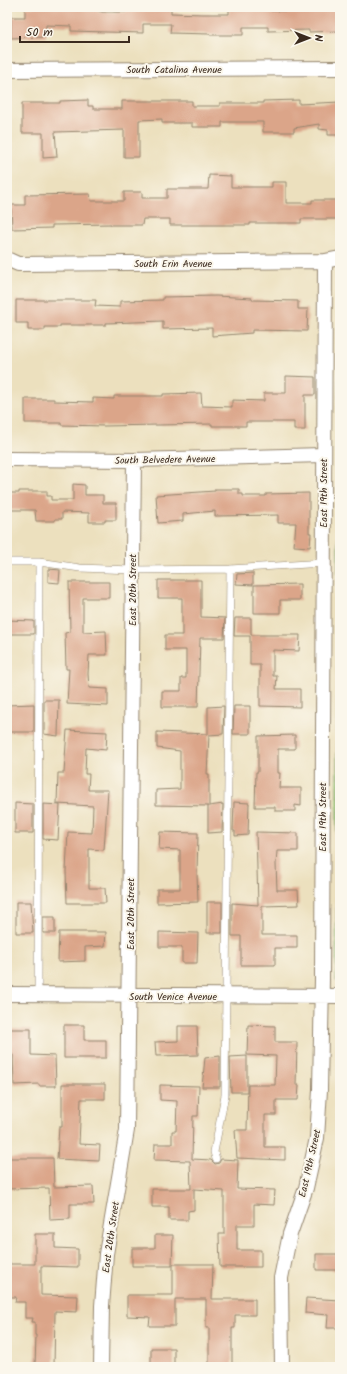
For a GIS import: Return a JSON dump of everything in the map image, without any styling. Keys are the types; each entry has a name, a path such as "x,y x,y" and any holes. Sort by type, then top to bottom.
{"street":[{"name":"South Catalina Avenue","path":"7,70 340,68"},
{"name":"South Erin Avenue","path":"7,259 18,264 324,261 340,258"},
{"name":"East 19th Street","path":"282,1367 281,1278 290,1234 306,1188 317,1138 320,1090 322,996 324,261"},
{"name":"South Belvedere Avenue","path":"7,459 134,460 323,455"},
{"name":"East 20th Street","path":"100,1367 102,1306 106,1254 127,1130 134,460"},
{"name":"South Venice Avenue","path":"7,994 340,996"}],"lane":[{"path":"7,562 39,562 80,568 132,570 230,568 323,563"},
{"path":"38,994 39,562"},
{"path":"216,1160 214,1152 225,1095 230,568"}],"green space":[{"path":"339,275 340,981 336,981"}],"building":[{"path":"25,7 95,7 98,8 98,11 102,12 126,12 126,7 171,7 171,13 229,14 229,9 309,11 309,7 340,7 340,31 268,31 268,27 243,27 243,35 210,35 170,33 171,24 143,24 143,33 71,31 71,26 46,25 46,37 11,38 11,17 25,17"},
{"path":"88,100 88,106 93,106 93,109 122,109 122,101 192,101 192,106 220,106 220,103 263,103 263,101 299,100 299,104 340,102 340,135 328,135 328,130 319,129 319,124 294,128 294,132 263,132 263,122 222,122 222,127 192,127 192,123 162,123 162,119 139,120 139,157 124,157 124,130 55,132 57,157 43,158 43,133 22,133 22,103 60,103 60,101"},
{"path":"209,175 231,176 231,187 272,187 272,182 286,182 286,203 312,203 312,200 340,200 340,219 301,219 301,223 250,223 250,225 170,225 170,219 143,219 142,225 52,225 52,228 12,229 11,205 25,205 25,195 90,194 91,201 124,201 124,192 142,192 142,198 167,198 167,189 208,189"},
{"path":"216,296 252,298 252,300 298,301 298,309 308,309 307,331 252,330 252,333 212,336 212,328 163,329 163,321 106,323 106,325 60,325 60,327 45,327 45,330 28,330 28,323 16,323 16,300 96,300 95,306 120,307 120,301 163,300 163,297"},
{"path":"286,376 315,377 315,395 305,395 305,430 294,430 294,422 246,422 246,426 212,426 212,424 104,426 61,425 61,423 25,423 25,399 54,399 54,401 93,402 93,398 114,399 114,396 163,396 163,394 201,393 202,406 232,407 232,400 264,401 264,393 286,393"},
{"path":"73,484 85,485 85,495 103,495 103,503 116,503 116,520 89,522 89,513 62,512 62,519 55,519 55,521 36,521 35,510 7,510 7,493 19,493 19,491 47,491 47,496 51,496 51,500 73,500"},
{"path":"215,489 239,489 239,494 243,494 243,496 309,493 309,533 311,533 310,547 294,546 296,523 278,523 278,515 215,516 215,511 183,514 183,521 158,523 156,495 215,491"},
{"path":"48,569 60,570 59,583 48,582"},
{"path":"253,573 253,585 236,584 237,574"},
{"path":"158,580 201,580 201,617 225,618 224,638 200,638 198,707 162,707 162,691 181,691 181,678 186,678 186,650 165,650 165,635 182,635 182,598 158,598"},
{"path":"69,582 109,582 109,598 83,598 83,632 106,631 107,655 89,655 88,674 89,688 108,689 108,706 67,704 69,669 66,669 65,633 70,632"},
{"path":"300,584 300,600 280,600 280,613 254,613 254,585"},
{"path":"235,618 251,618 251,635 300,635 299,651 273,650 273,676 277,676 276,689 300,689 300,707 260,706 260,665 250,665 250,636 234,636"},
{"path":"7,620 34,621 34,634 7,634"},
{"path":"44,700 59,700 58,736 44,734"},
{"path":"34,704 34,732 7,732 7,705"},
{"path":"224,706 223,734 209,735 207,774 209,774 209,806 223,804 222,832 208,833 208,806 156,805 156,790 180,789 180,751 157,748 157,732 208,734 208,707"},
{"path":"234,706 250,706 250,734 233,734"},
{"path":"67,730 107,732 106,750 86,748 85,774 89,774 88,790 108,790 104,850 89,849 89,888 105,888 106,903 67,903 66,871 68,832 92,833 93,806 57,804 58,773 64,773"},
{"path":"295,735 295,749 278,749 278,773 280,773 279,788 301,788 301,806 295,805 295,811 275,811 275,807 255,807 256,772 258,772 258,736"},
{"path":"234,802 249,803 248,835 235,836 235,831 233,831"},
{"path":"15,803 33,804 33,833 15,833"},
{"path":"43,804 60,805 58,840 43,839"},
{"path":"160,832 198,833 198,902 157,903 157,889 180,889 180,850 159,849"},
{"path":"256,832 298,833 298,851 277,851 276,864 277,890 298,890 299,905 262,906 262,935 297,935 297,948 275,948 275,965 241,965 241,936 232,936 232,903 258,905"},
{"path":"16,902 31,902 33,933 16,933"},
{"path":"207,902 222,902 222,933 207,933"},
{"path":"43,917 55,917 55,933 43,933"},
{"path":"59,932 106,932 105,946 85,947 85,961 58,962"},
{"path":"159,932 198,933 197,963 182,963 182,947 159,947"},
{"path":"64,1025 84,1025 84,1040 106,1040 106,1058 64,1058"},
{"path":"248,1025 275,1026 275,1042 297,1042 296,1085 299,1085 298,1100 276,1100 276,1115 265,1115 265,1147 285,1147 285,1160 237,1158 235,1130 247,1130 248,1085 275,1085 276,1056 247,1055"},
{"path":"178,1026 197,1026 198,1055 156,1056 155,1042 178,1041"},
{"path":"7,1029 31,1029 31,1055 55,1056 56,1086 39,1086 39,1084 14,1085 13,1055 7,1054"},
{"path":"220,1056 220,1087 202,1087 205,1058"},
{"path":"247,1056 247,1092 231,1092 230,1057"},
{"path":"62,1084 105,1084 105,1099 81,1099 79,1144 100,1145 99,1161 57,1159 59,1127 62,1127"},
{"path":"160,1085 199,1086 198,1116 193,1116 192,1159 211,1160 215,1164 219,1163 221,1159 238,1160 237,1189 275,1190 274,1205 254,1204 254,1225 237,1225 237,1250 261,1250 261,1267 220,1267 219,1234 224,1234 224,1191 194,1189 194,1210 188,1211 188,1220 169,1220 169,1207 152,1207 152,1189 191,1189 190,1161 154,1160 155,1144 172,1144 172,1131 176,1131 177,1101 160,1100"},
{"path":"7,1158 53,1158 54,1187 93,1186 94,1204 70,1204 70,1219 50,1220 49,1188 7,1189"},
{"path":"35,1234 55,1234 55,1248 78,1249 78,1267 41,1266 41,1295 78,1296 77,1312 55,1311 54,1367 35,1367 35,1322 32,1322 33,1318 25,1318 25,1302 15,1302 16,1297 7,1297 7,1264 35,1264"},
{"path":"155,1235 173,1235 172,1266 132,1266 132,1248 155,1248"},
{"path":"316,1254 340,1254 340,1270 316,1270"},
{"path":"173,1264 213,1264 212,1299 255,1299 255,1315 235,1315 235,1328 232,1328 232,1367 209,1367 209,1328 206,1328 206,1299 175,1299 175,1326 149,1326 150,1317 127,1316 127,1295 173,1295"},
{"path":"306,1298 340,1300 340,1328 327,1328 328,1315 305,1313"},
{"path":"151,1348 174,1348 174,1367 151,1367"}]}
